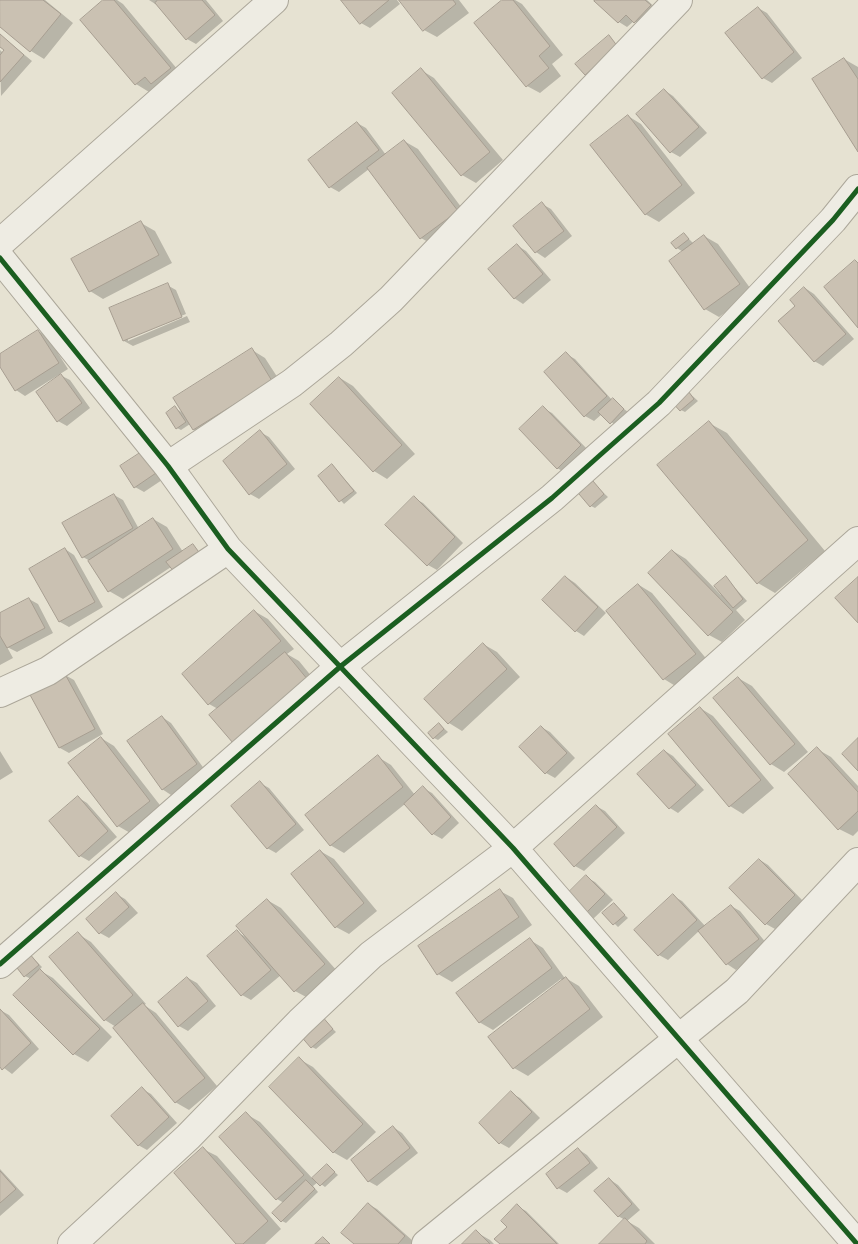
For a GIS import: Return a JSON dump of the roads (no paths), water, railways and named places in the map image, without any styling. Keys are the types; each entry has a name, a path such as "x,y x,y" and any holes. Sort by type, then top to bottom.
{"street":[{"path":"0,243 274,0"},
{"path":"168,466 292,383 341,344 384,305 678,0"},
{"path":"0,964 341,666 552,498 659,403 833,220 858,189"},
{"path":"0,258 168,466 228,549 513,848 853,1239"},
{"path":"72,1244 188,1137 300,1022 370,955 513,848 858,541"},
{"path":"0,693 48,671 228,549"},
{"path":"426,1244 737,991 858,862"}]}
